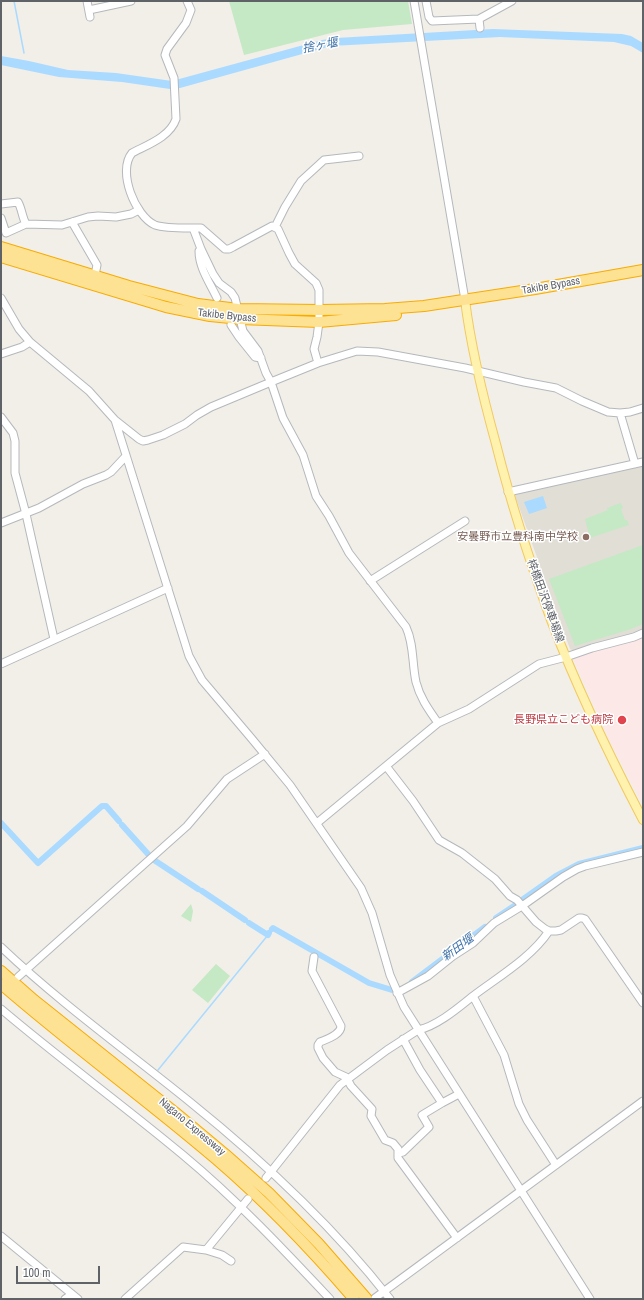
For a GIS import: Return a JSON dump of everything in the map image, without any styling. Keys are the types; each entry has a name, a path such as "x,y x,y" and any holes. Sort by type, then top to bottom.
{"highway":[{"name":"Takibe Bypass","path":"1,247 198,304 236,318 320,310 393,309 424,306 535,289 643,270"},
{"name":"Takibe Bypass","path":"1,257 166,307 210,316 319,322 407,313 425,310 462,300"},
{"name":"Nagano Expressway","path":"1,972 225,1154 269,1193 371,1299"},
{"name":"Nagano Expressway","path":"1,984 72,1044 170,1120 263,1201 311,1250 354,1299"}],"main road":[{"name":"梓橋田沢停車場線","path":"462,300 508,492 538,582 566,658 606,748 643,820"}],"street":[{"path":"87,1 89,13 131,1"},
{"path":"187,1 191,10 186,23 167,49 165,55 174,80 176,119 174,124 163,136 132,153 128,157 126,174 127,182 139,210 155,224 170,227 202,228 225,248 229,249 272,226 278,229 295,264 316,283 319,290 319,322 314,349 318,363"},
{"path":"414,1 462,300"},
{"path":"426,1 429,17 432,20 479,19 512,1"},
{"path":"479,19 480,28"},
{"path":"275,227 285,207 301,182 324,160 359,156"},
{"path":"1,204 18,202 26,224"},
{"path":"1,218 6,233 26,224 55,225 88,217 122,216 139,210"},
{"path":"72,222 97,265 95,275"},
{"path":"193,228 201,249 216,279 231,292 235,298 236,318 243,331 258,351 271,382 283,418 303,455 316,496 329,516 349,554 406,627 410,636 416,683 422,699 438,723"},
{"path":"201,249 198,251 201,264 217,298"},
{"path":"1,298 19,329 30,342 89,391 115,420 138,439 143,440 148,440 163,435 185,424 211,407 318,363 350,352 367,350 478,371 556,388 596,408 608,412 630,412 643,408"},
{"path":"1,354 22,347 30,342"},
{"path":"620,413 635,464"},
{"path":"1,417 13,433 15,441 16,473 54,640"},
{"path":"115,420 189,656 197,674 265,754 290,786 361,888 376,925 390,975 397,993 418,1030 590,1299"},
{"path":"1,524 49,503 83,484 106,475 111,472 126,456"},
{"path":"508,492 643,462"},
{"path":"370,581 465,521"},
{"path":"1,664 168,588"},
{"path":"317,823 438,723 469,708 539,664 566,658 592,648 634,637 643,633"},
{"path":"18,977 186,826 227,780 265,754"},
{"path":"386,766 413,801 439,840 462,853 495,880 536,922 549,931 556,931 561,930 579,918 585,919 643,1003"},
{"path":"397,993 428,976 453,956 473,943 494,923 522,906 563,876 577,869 643,852"},
{"path":"268,1174 340,1085 403,1039 442,1018 473,996 523,959 549,931"},
{"path":"1,947 25,970 82,1017 191,1103 332,1232 390,1299"},
{"path":"314,957 312,971 341,1026 340,1032 320,1042 318,1045 323,1058 336,1072 348,1079 351,1086 372,1109 371,1116 385,1140 393,1143 398,1149 398,1158 457,1238"},
{"path":"473,996 504,1056 519,1104 556,1165"},
{"path":"1,1009 52,1052 182,1154 241,1207 330,1299"},
{"path":"403,1039 420,1070 442,1103"},
{"path":"399,1153 403,1152 429,1128 422,1115 459,1094"},
{"path":"371,1299 384,1292 643,1101"},
{"path":"206,1250 248,1199"},
{"path":"1,1236 75,1297"},
{"path":"125,1299 183,1247 206,1250 222,1255 231,1261"},
{"path":"65,1299 75,1297"}],"shaded area":[{"name":"安曇野市立豊科南中学校","path":"643,465 643,630 632,635 584,646 574,651 570,649 515,496 516,493"},
{"name":"長野県立こども病院","path":"643,635 643,805 610,742 573,658"}],"green space":[{"path":"229,1 408,1 412,24 343,30 244,55"},
{"path":"621,503 623,508 621,509 625,520 627,520 629,525 590,538 585,519"},
{"path":"643,545 643,624 575,646 549,579"},
{"path":"191,904 193,911 191,922 181,916"},
{"path":"216,964 230,976 208,1003 192,990"}],"water":[{"name":"捨ヶ堰","path":"493,29 622,34 631,36 643,43 643,53 631,46 614,42 500,37 331,46 180,88 170,89 122,82 59,77 1,65 1,56 68,70 116,73 172,81 322,40"},
{"path":"543,496 547,508 529,514 524,502"}],"waterway":[{"path":"14,1 24,53"},
{"path":"1,823 38,863 102,806 106,806 119,821"},
{"path":"122,825 148,854"},
{"name":"新田堰","path":"522,900 556,876 579,864 643,848"},
{"path":"154,860 198,889"},
{"path":"202,891 245,920"},
{"name":"新田堰","path":"496,918 517,904"},
{"path":"249,923 268,935 269,933"},
{"name":"新田堰","path":"412,982 485,927"},
{"name":"新田堰","path":"272,929 273,928 369,983 392,990"},
{"path":"158,1070 268,935"}],"place":[{"name":"安曇野市立豊科南中学校","path":"586,537"},
{"name":"長野県立こども病院","path":"622,720"}]}
